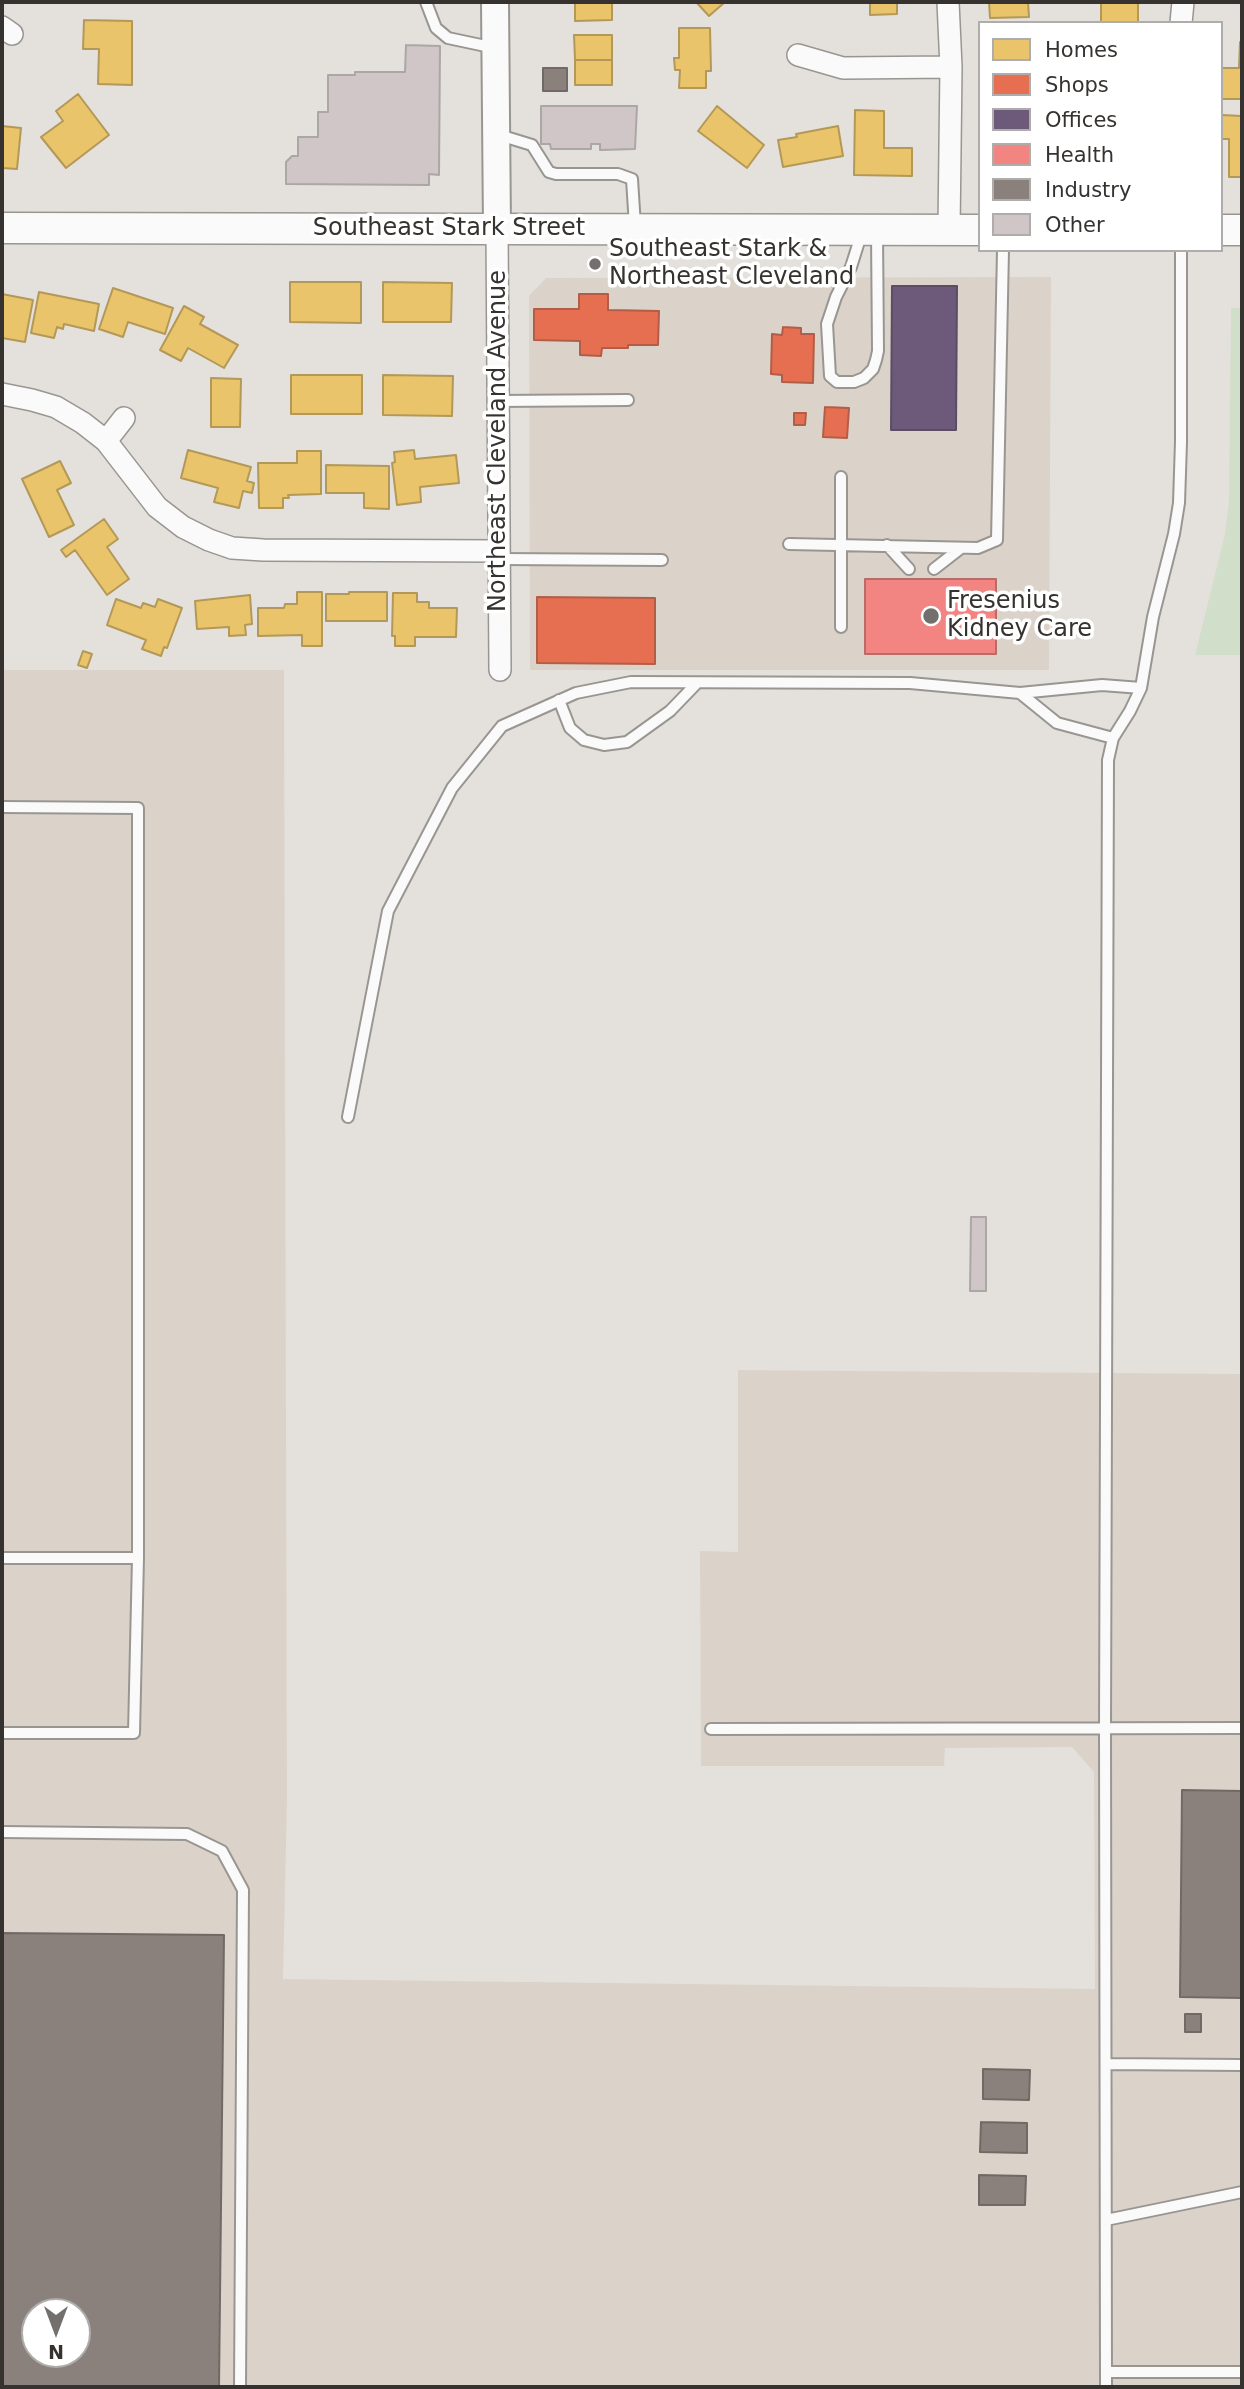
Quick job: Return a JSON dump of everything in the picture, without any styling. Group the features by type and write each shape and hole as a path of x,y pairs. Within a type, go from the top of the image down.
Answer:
{"main road":[{"name":"Southeast Stark Street","path":"2,228 978,230"},
{"path":"1223,230 1242,230"}],"street":[{"name":"Northeast Cleveland Avenue","path":"495,2 500,670"},
{"path":"948,2 951,67 949,230"},
{"path":"1181,21 1183,2"},
{"path":"798,55 843,68 951,67"},
{"path":"2,394 56,408 83,423 106,441 158,508 183,527 232,548 499,555"},
{"path":"106,441 124,418"}],"lane":[{"path":"426,2 436,28 447,38 495,48"},
{"path":"496,134 532,145 550,172 556,174 618,174 632,179 635,229"},
{"path":"870,230 878,351 873,369 864,378 853,382 837,382 830,376 827,324 836,297 870,230"},
{"path":"789,544 978,548 998,540 1003,252"},
{"path":"1107,2387 1107,773 1113,738 1141,688 1153,617 1174,534 1181,442 1181,252"},
{"path":"498,401 628,400"},
{"path":"841,477 841,627"},
{"path":"887,545 909,569"},
{"path":"934,569 961,548"},
{"path":"499,555 662,560"},
{"path":"348,1117 388,911 452,788 502,726 576,693 631,682 909,683 1020,693 1102,685 1141,688"},
{"path":"559,700 570,728 584,740 604,745 627,742 670,711 697,683"},
{"path":"1020,693 1057,723 1113,738"},
{"path":"2,807 138,808 138,1558 134,1733 2,1733"},
{"path":"2,1558 138,1558"},
{"path":"711,1729 1242,1728"},
{"path":"2,1832 187,1834 222,1851 243,1890 240,2387"},
{"path":"1106,2064 1242,2065"},
{"path":"1106,2220 1242,2193"},
{"path":"1106,2372 1242,2372"}],"shaded area":[{"path":"1051,277 1049,670 530,670 529,296 546,278"},
{"path":"2,670 284,670 287,1800 283,1979 1095,1989 1094,1772 1072,1747 945,1748 944,1766 701,1766 700,1551 738,1552 738,1370 1242,1374 1242,2387 2,2387"}],"green space":[{"path":"1231,308 1242,308 1242,655 1195,655 1225,534 1229,502"}],"building: Homes":[{"path":"575,2 612,2 612,20 575,21"},
{"path":"696,2 725,2 709,16"},
{"path":"870,2 897,2 897,14 870,15"},
{"path":"989,2 1028,2 1029,17 990,18"},
{"path":"1101,2 1138,2 1138,21 1101,21"},
{"path":"84,20 132,21 132,85 98,84 99,49 83,49"},
{"path":"679,28 710,28 711,71 706,71 706,88 679,88 680,70 675,70 674,58 679,58"},
{"path":"574,35 612,35 612,60 575,60"},
{"path":"1242,42 1242,99 1223,99 1223,68 1239,68"},
{"path":"575,60 612,60 612,85 575,85"},
{"path":"78,94 109,135 66,168 41,137 63,121 56,111"},
{"path":"717,106 764,145 747,168 698,131"},
{"path":"855,110 884,111 884,148 912,148 912,176 854,175"},
{"path":"1223,115 1242,116 1242,177 1229,177 1229,139 1223,139"},
{"path":"2,126 21,128 17,169 2,168"},
{"path":"838,126 843,156 783,167 778,140"},
{"path":"290,282 361,282 361,323 290,322"},
{"path":"383,282 452,283 451,322 383,322"},
{"path":"113,288 173,308 165,334 128,322 123,337 99,329"},
{"path":"39,292 99,304 94,331 64,324 63,329 57,327 54,338 31,333"},
{"path":"2,294 33,300 25,342 2,338"},
{"path":"184,306 204,317 200,324 238,345 224,368 188,348 181,361 160,350"},
{"path":"291,375 362,375 362,414 291,414"},
{"path":"383,375 453,376 452,416 383,415"},
{"path":"211,378 241,379 240,427 211,427"},
{"path":"188,450 251,467 247,481 254,483 252,493 243,491 239,508 214,502 218,488 181,478"},
{"path":"414,450 415,459 456,455 459,483 420,487 421,502 397,505 392,463 395,462 394,452"},
{"path":"297,451 321,451 321,494 288,495 289,498 283,498 283,508 259,508 258,463 297,463"},
{"path":"60,461 71,483 57,490 74,525 49,537 22,479"},
{"path":"326,465 389,466 389,509 364,508 364,493 326,493"},
{"path":"104,519 118,539 107,547 129,579 107,595 75,550 66,557 61,550"},
{"path":"297,592 322,592 322,646 302,646 302,635 258,636 258,608 284,608 285,604 297,604"},
{"path":"387,592 387,621 326,621 326,594"},
{"path":"393,593 417,593 417,602 429,602 429,608 457,608 456,637 415,637 415,646 395,646 395,636 392,636"},
{"path":"250,595 252,624 245,625 246,635 229,636 229,627 197,629 195,601"},
{"path":"116,599 141,608 143,603 155,607 158,599 182,608 167,648 164,647 161,656 142,649 146,640 107,625"},
{"path":"83,651 92,654 87,668 78,665"}],"building: Shops":[{"path":"579,294 608,294 608,310 659,311 658,345 602,348 601,356 580,355 580,341 534,340 534,309 579,309"},
{"path":"783,327 801,328 801,334 814,334 813,383 782,382 782,375 771,374 772,334 782,335"},
{"path":"825,407 849,408 847,438 823,437"},
{"path":"794,413 806,413 805,425 794,425"},
{"path":"537,597 655,598 655,664 537,663"}],"building: Offices":[{"path":"892,286 957,286 956,430 891,430"}],"building: Health":[{"name":"Fresenius Kidney Care","path":"865,579 996,579 996,654 865,654"}],"building: Industry":[{"path":"543,68 567,68 567,91 543,91"},
{"path":"1182,1790 1242,1791 1242,1998 1180,1997"},
{"path":"2,1933 224,1935 219,2387 2,2387"},
{"path":"1185,2014 1201,2014 1201,2032 1185,2032"},
{"path":"983,2069 1030,2070 1029,2100 983,2099"},
{"path":"981,2122 1027,2123 1027,2153 980,2152"},
{"path":"979,2175 1026,2176 1025,2205 979,2205"}],"building: Other":[{"path":"406,45 440,46 439,175 429,174 429,185 286,184 286,162 292,156 298,156 298,137 318,137 318,112 328,112 328,75 405,72"},
{"path":"541,106 637,106 635,149 600,150 600,144 591,144 591,149 551,149 550,144 541,144"},
{"path":"971,1217 986,1217 986,1291 970,1291"}],"place":[{"name":"Southeast Stark & Northeast Cleveland","path":"595,264"},
{"name":"Fresenius Kidney Care","path":"931,616"}]}
